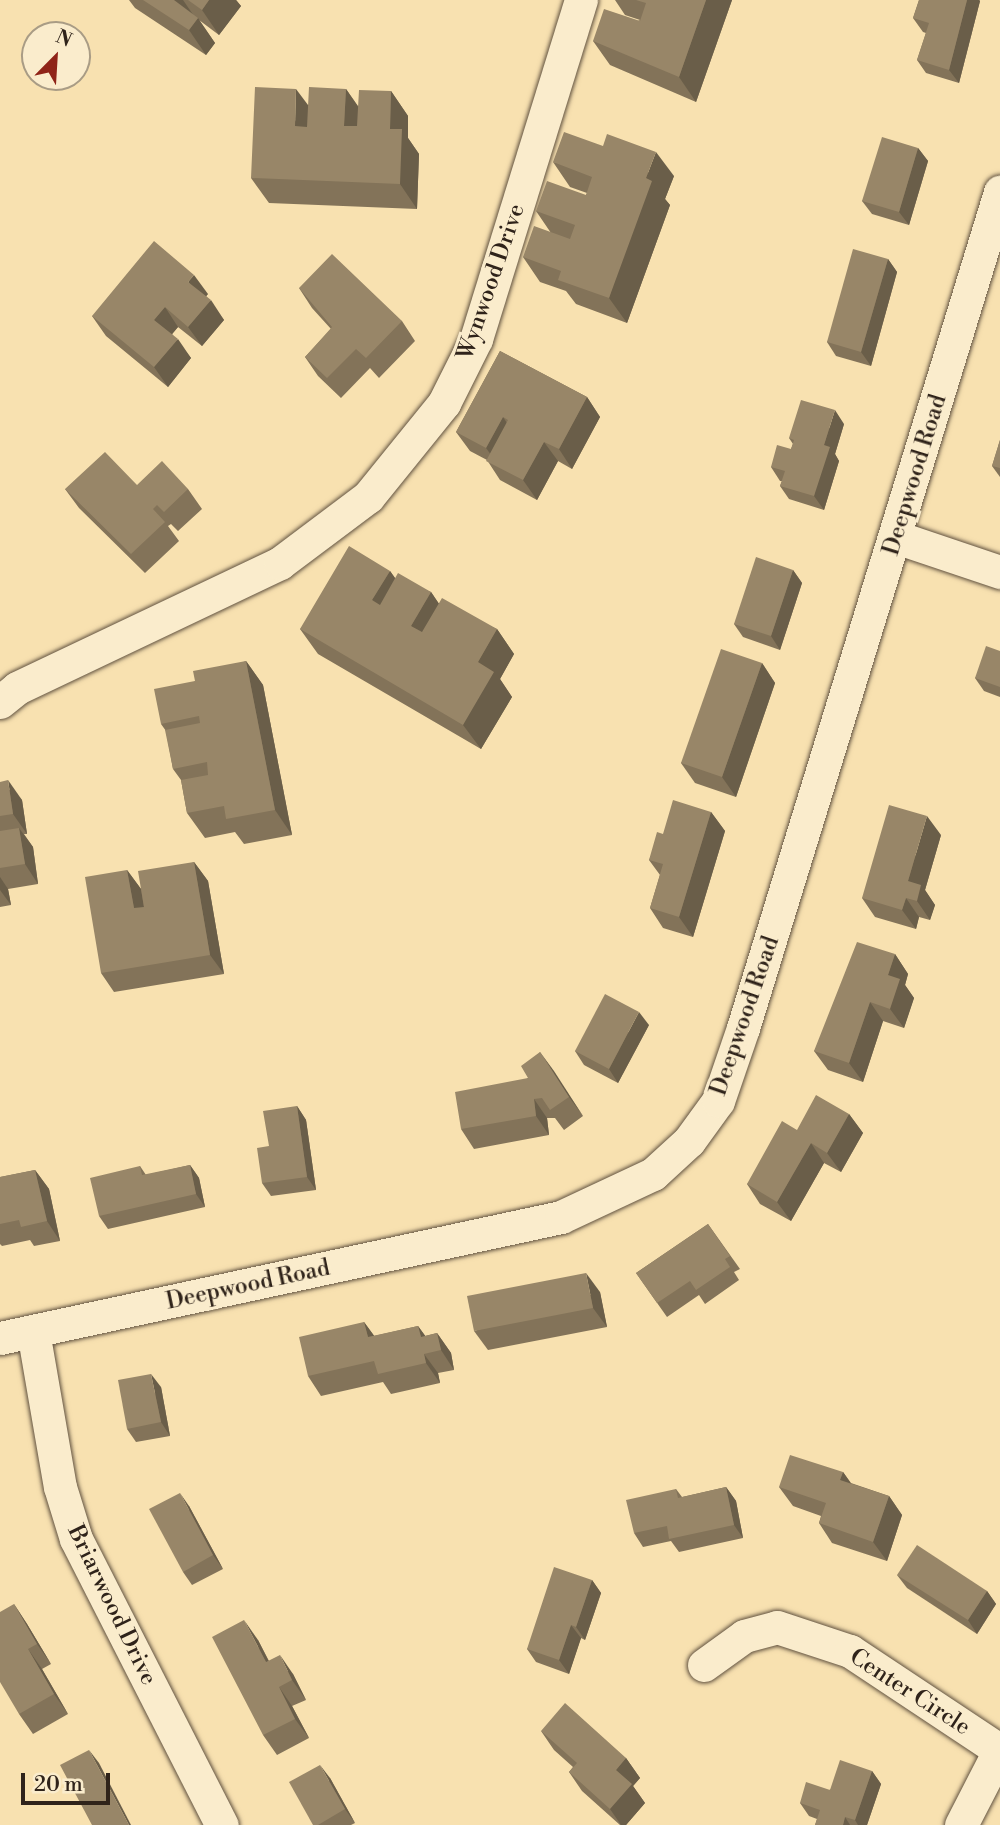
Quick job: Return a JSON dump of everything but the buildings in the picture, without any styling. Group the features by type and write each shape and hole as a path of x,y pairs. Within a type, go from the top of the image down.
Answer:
{"street":[{"name":"Wynwood Drive","path":"0,702 17,688 280,563 368,497 444,403 476,339 581,0"},
{"name":"Deepwood Road","path":"0,1338 561,1217 653,1174 689,1141 718,1101 896,537 1000,192"},
{"path":"896,537 1000,572"},
{"name":"Briarwood Drive","path":"33,1331 60,1487 76,1539 222,1825"},
{"name":"Center Circle","path":"704,1665 744,1636 777,1627 850,1651 1000,1750"},
{"path":"961,1825 1000,1750"}]}
